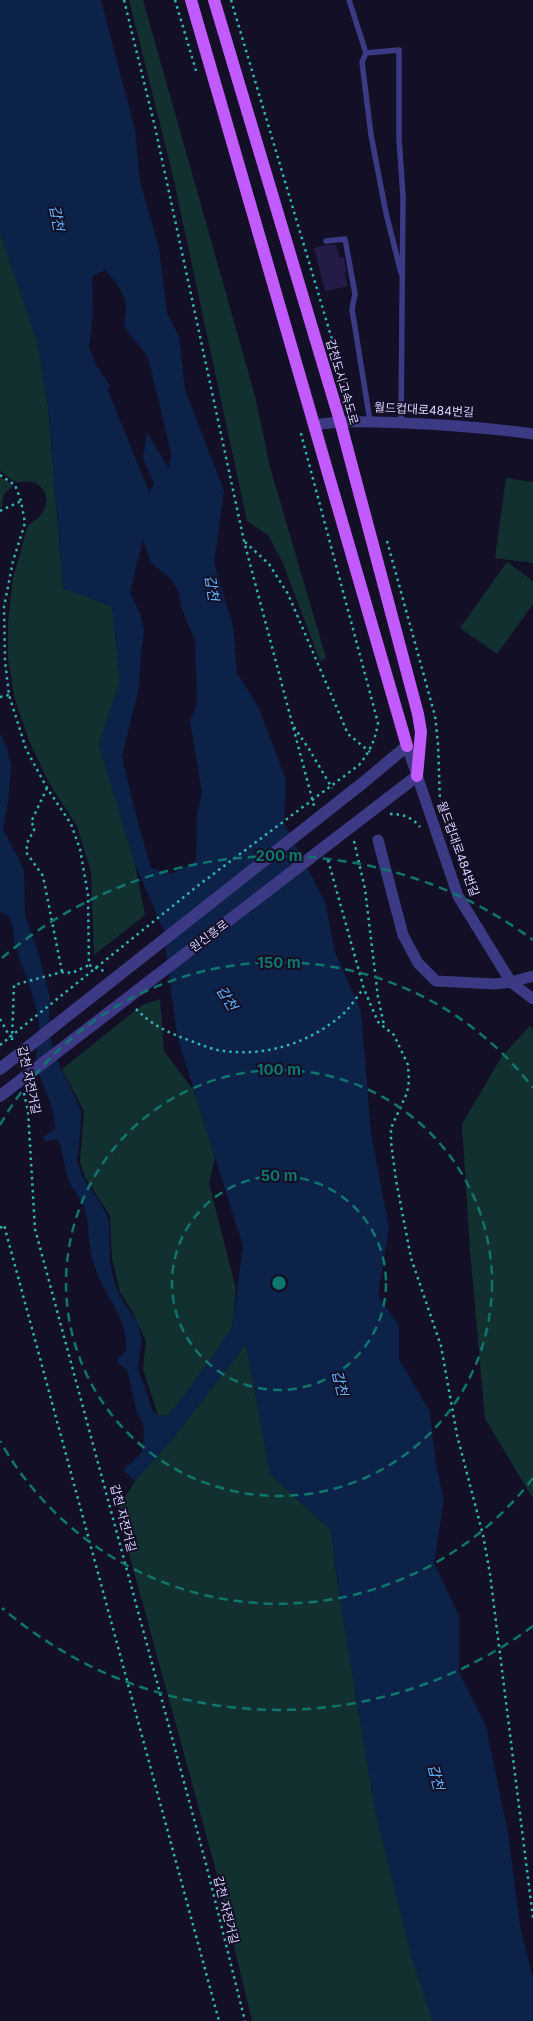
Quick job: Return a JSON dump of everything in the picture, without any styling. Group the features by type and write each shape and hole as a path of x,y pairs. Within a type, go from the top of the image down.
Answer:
{"main road":[{"path":"191,0 407,746"},
{"name":"갑천도시고속도로","path":"214,0 340,421 418,714 421,732 417,776"}],"street":[{"name":"월드컵대로484번길","path":"314,425 340,421 370,421 466,425 533,434"},
{"name":"월드컵대로484번길","path":"407,746 458,896 512,982 533,998"},
{"name":"원신흥로","path":"0,1069 407,746"},
{"name":"원신흥로","path":"0,1096 417,776"},
{"path":"378,840 403,935 418,963 436,981 495,984 512,982 533,976"}],"lane":[{"path":"349,0 366,53 362,62 370,135 401,273"},
{"path":"366,53 399,50 399,138 403,198 401,423"},
{"path":"326,241 346,239 355,294 352,309 370,421"}],"path":[{"path":"124,0 155,127 244,541 315,812"},
{"path":"175,0 197,74"},
{"path":"231,0 352,410"},
{"path":"0,1045 200,884 359,766 370,752 375,740 378,723 300,428"},
{"path":"0,475 15,485 21,501 25,523 13,560 4,607 5,661 9,695 26,749 47,788 70,824 80,849 88,895 90,965"},
{"path":"0,511 21,501"},
{"path":"244,541 269,564 288,594 348,734 370,752"},
{"path":"0,697 9,695"},
{"path":"291,724 309,749 336,796"},
{"path":"47,788 31,822 35,828 28,841 26,852 43,876 62,972"},
{"path":"389,814 400,814 410,818 422,829"},
{"path":"353,839 365,889 378,997 384,1026"},
{"path":"328,860 364,989 378,1022 394,1035 408,1065 406,1094 391,1128 396,1180 411,1258 441,1346 457,1435 483,1535 490,1574 533,1918"},
{"path":"12,1040 14,985 62,972 72,974 90,965 108,972"},
{"path":"132,1005 149,1022 169,1033 195,1043 224,1051 260,1051 290,1045 321,1029 344,1012 364,989"},
{"name":"갑천 자전거길","path":"0,1019 12,1040 14,1049"},
{"name":"갑천 자전거길","path":"22,1085 28,1110 35,1229 205,1860 245,2021"},
{"path":"0,1228 4,1225 219,2021"}],"green space":[{"path":"129,0 143,0 255,396 270,467 326,658 320,661 282,561 268,535 247,521 172,172"},
{"path":"0,232 38,344 48,406 63,588 112,606 120,681 99,744 135,864 145,915 94,955 91,872 77,826 49,783 30,743 15,700 8,659 8,622 13,578 28,525 34,522 43,512 46,500 45,494 37,484 15,481 0,471"},
{"path":"0,477 13,485 4,494 2,507 0,507"},
{"path":"506,478 533,482 533,563 495,558"},
{"path":"507,562 533,581 533,604 497,654 460,628"},
{"path":"160,999 164,1051 194,1091 215,1157 209,1183 236,1289 232,1328 168,1416 158,1415 143,1369 146,1341 132,1311 120,1292 112,1258 110,1216 85,1177 80,1162 84,1111 62,1069 142,1005"},
{"path":"530,1026 533,1030 533,1499 485,1418 470,1251 462,1124 502,1056"},
{"path":"246,1344 270,1474 331,1530 338,1587 375,1810 412,1958 433,2021 252,2021 215,1867 117,1510 135,1481 175,1436"}],"water":[{"path":"0,0 101,0 135,130 140,181 159,248 167,313 179,336 185,389 224,491 214,563 233,626 237,673 259,708 286,780 284,823 325,902 335,952 361,1011 371,1133 389,1228 378,1295 399,1326 399,1359 430,1412 436,1465 444,1500 434,1563 459,1616 459,1672 486,1726 508,1833 520,1925 533,1979 533,2021 433,2021 412,1958 375,1810 338,1587 331,1530 270,1474 246,1344 175,1436 135,1481 123,1470 142,1452 144,1436 143,1423 137,1413 128,1373 124,1367 118,1364 118,1358 126,1351 124,1330 121,1320 94,1266 85,1209 68,1178 59,1142 55,1139 45,1142 43,1137 55,1129 55,1121 37,1067 38,1015 15,944 12,924 4,913 0,912 0,733 7,748 11,764 9,795 3,830 24,872 25,915 50,997 49,1029 53,1051 81,1110 77,1161 83,1178 101,1204 109,1220 110,1262 113,1277 118,1293 137,1322 142,1339 138,1368 153,1412 158,1415 168,1416 232,1328 243,1246 177,1036 163,929 135,864 99,744 120,681 112,606 63,588 48,406 38,344 0,232","holes":["105,270 124,296 126,309 124,327 148,357 171,453 169,469 147,432 143,458 154,484 144,501 122,489 119,466 107,445 96,416 110,385 98,369 89,347 93,316 92,276","143,540 151,563 171,579 178,590 182,610 195,640 197,705 190,720 202,792 197,813 196,861 171,874 151,868 122,756 139,687 144,630 140,614 130,592"]}],"building":[{"path":"336,245 340,258 344,257 346,272 344,273 348,286 325,291 314,248"}],"waterway":[{"name":"갑천","path":"88,375 139,500 152,527"}]}
